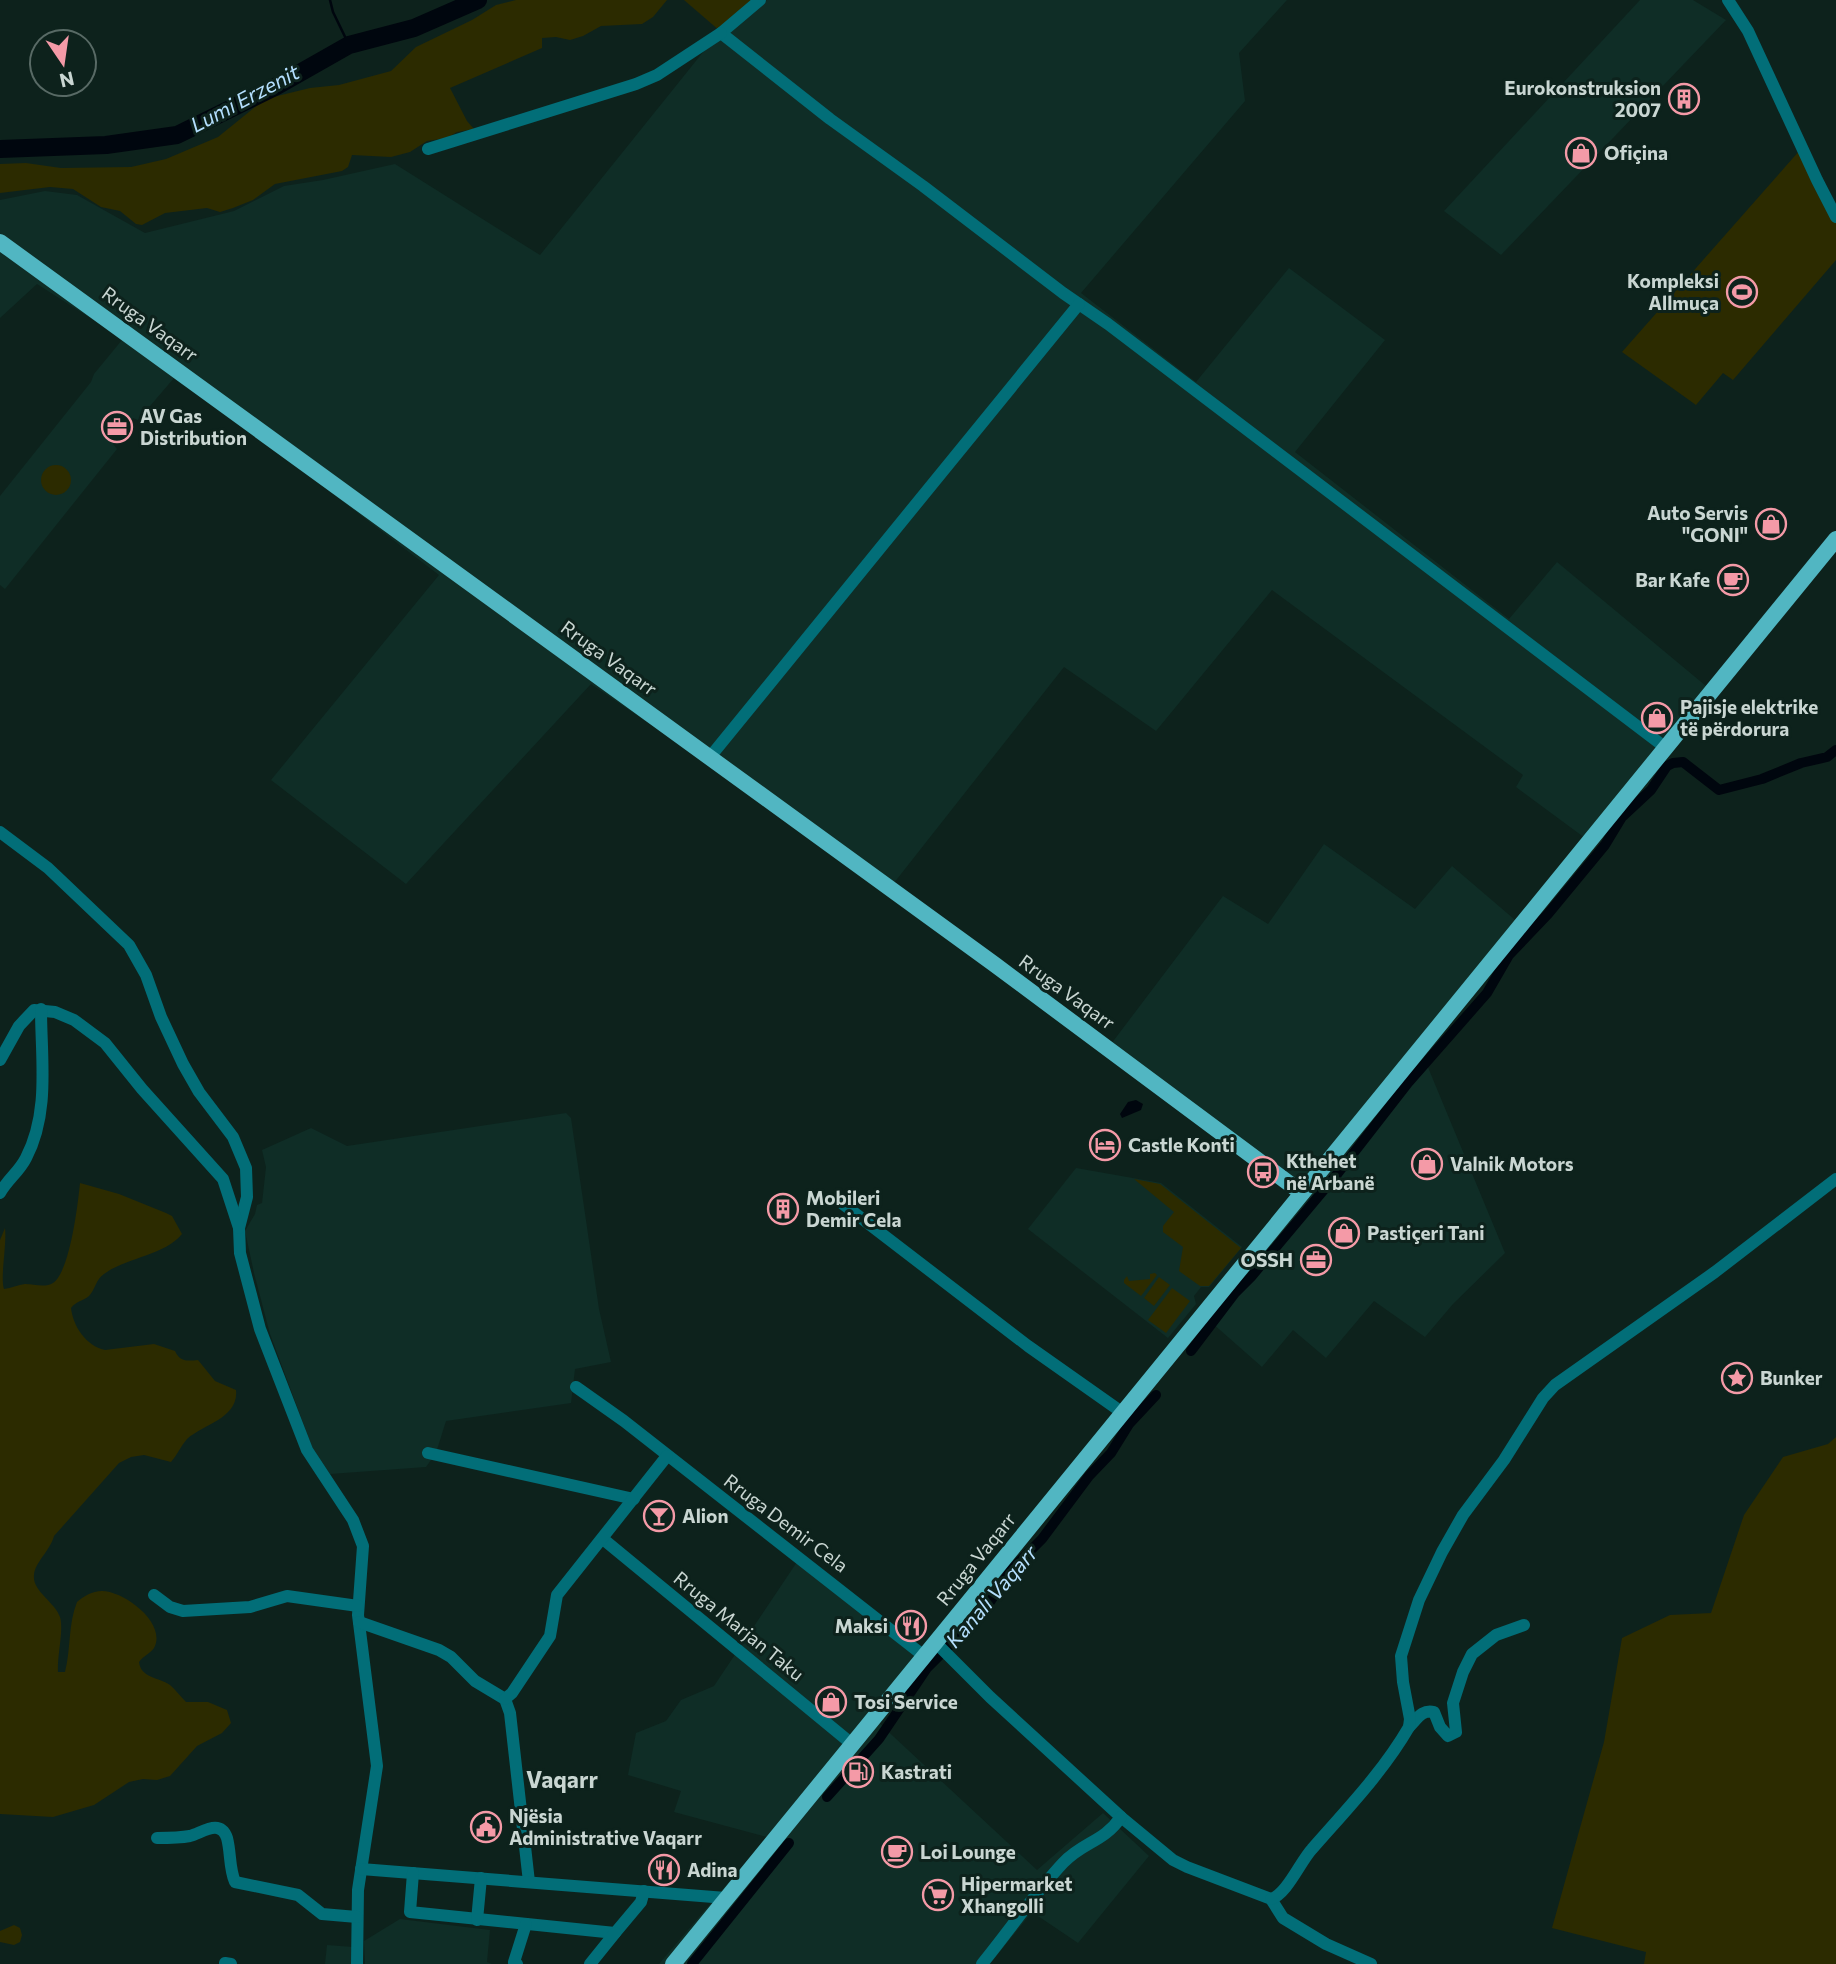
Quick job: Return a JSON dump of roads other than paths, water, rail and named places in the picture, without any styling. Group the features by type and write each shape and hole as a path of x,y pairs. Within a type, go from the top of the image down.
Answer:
{"main road":[{"name":"Rruga Vaqarr","path":"0,242 1004,971 1302,1193 1123,1413 941,1648 924,1656 673,1964"},
{"path":"1302,1193 1836,539"}],"street":[{"path":"428,149 636,84 665,70 721,33 760,0"},
{"path":"1728,0 1748,31 1816,180 1836,217"},
{"path":"721,33 830,119 1108,324 1666,747"},
{"path":"710,757 1079,304"},
{"path":"0,832 47,868 115,929 138,958 183,1064 241,1152 248,1184 239,1228"},
{"path":"0,1193 19,1170 35,1133 41,1108 41,1009"},
{"path":"0,1060 27,1015 34,1010 41,1009 74,1020 105,1044 223,1179 239,1228 240,1253 254,1309 299,1433 360,1533 364,1559 358,1606 359,1622 377,1766 361,1869 357,1964"},
{"path":"1409,1727 1401,1656 1419,1600 1451,1535 1504,1460 1543,1398 1555,1385 1714,1272 1836,1180"},
{"path":"839,1201 1028,1346 1123,1413"},
{"name":"Rruga Demir Cela","path":"576,1387 624,1421 924,1656"},
{"path":"428,1453 634,1499"},
{"path":"505,1699 512,1693 550,1636 557,1595 667,1456"},
{"name":"Rruga Marjan Taku","path":"603,1539 852,1744"},
{"path":"154,1595 170,1607 183,1611 250,1607 287,1596 358,1606"},
{"path":"359,1622 439,1650 451,1657 475,1681 505,1699 510,1713 529,1882"},
{"path":"1271,1899 1280,1894 1310,1851 1337,1823 1423,1712 1434,1712 1448,1736 1456,1732 1452,1703 1472,1654 1496,1635 1524,1625"},
{"path":"941,1648 990,1697 1173,1860 1271,1899 1283,1918 1326,1944 1371,1964"},
{"path":"982,1964 1063,1864 1080,1848 1104,1837 1121,1816"},
{"path":"157,1838 187,1836 206,1828 220,1829 228,1842 235,1882 298,1895 322,1914 357,1917"},
{"path":"361,1869 726,1898"},
{"path":"412,1873 410,1912 615,1933"},
{"path":"477,1920 481,1878"},
{"path":"590,1964 641,1902 644,1891"},
{"path":"517,1964 514,1962 526,1924"}],"waterway":[{"path":"330,0 349,45"},
{"name":"Lumi Erzenit","path":"0,149 106,145 177,135 275,87 349,45 414,28 478,0"},
{"path":"1191,1351 1235,1293 1338,1173 1408,1083 1487,993 1509,955 1548,914 1605,845 1622,817 1651,790 1667,766 1683,762 1719,790 1827,757 1836,750"},
{"name":"Kanali Vaqarr","path":"827,1797 879,1739 927,1668 984,1611 1011,1570 1042,1539 1089,1476 1111,1453 1129,1424 1156,1395"},
{"name":"Kanali Vaqarr","path":"692,1964 789,1843"}],"place":[{"name":"Eurokonstruksion 2007","path":"1684,99"},
{"name":"Ofiçina","path":"1581,153"},
{"name":"Kompleksi Allmuça","path":"1742,292"},
{"name":"AV Gas Distribution","path":"117,427"},
{"name":"Auto Servis \"GONI\"","path":"1771,524"},
{"name":"Bar Kafe","path":"1733,580"},
{"name":"Pajisje elektrike të përdorura","path":"1657,718"},
{"name":"Castle Konti","path":"1105,1145"},
{"name":"Valnik Motors","path":"1427,1164"},
{"name":"Kthehet në Arbanë","path":"1263,1172"},
{"name":"Mobileri Demir Cela","path":"783,1209"},
{"name":"Pastiçeri Tani","path":"1344,1233"},
{"name":"OSSH","path":"1316,1260"},
{"name":"Bunker","path":"1737,1378"},
{"name":"Alion","path":"659,1516"},
{"name":"Maksi","path":"911,1626"},
{"name":"Tosi Service","path":"831,1702"},
{"name":"Kastrati","path":"858,1772"},
{"name":"Njësia Administrative Vaqarr","path":"486,1827"},
{"name":"Loi Lounge","path":"897,1852"},
{"name":"Adina","path":"664,1870"},
{"name":"Hipermarket Xhangolli","path":"938,1895"}],"district":[{"name":"Vaqarr","path":"562,1780"}]}
